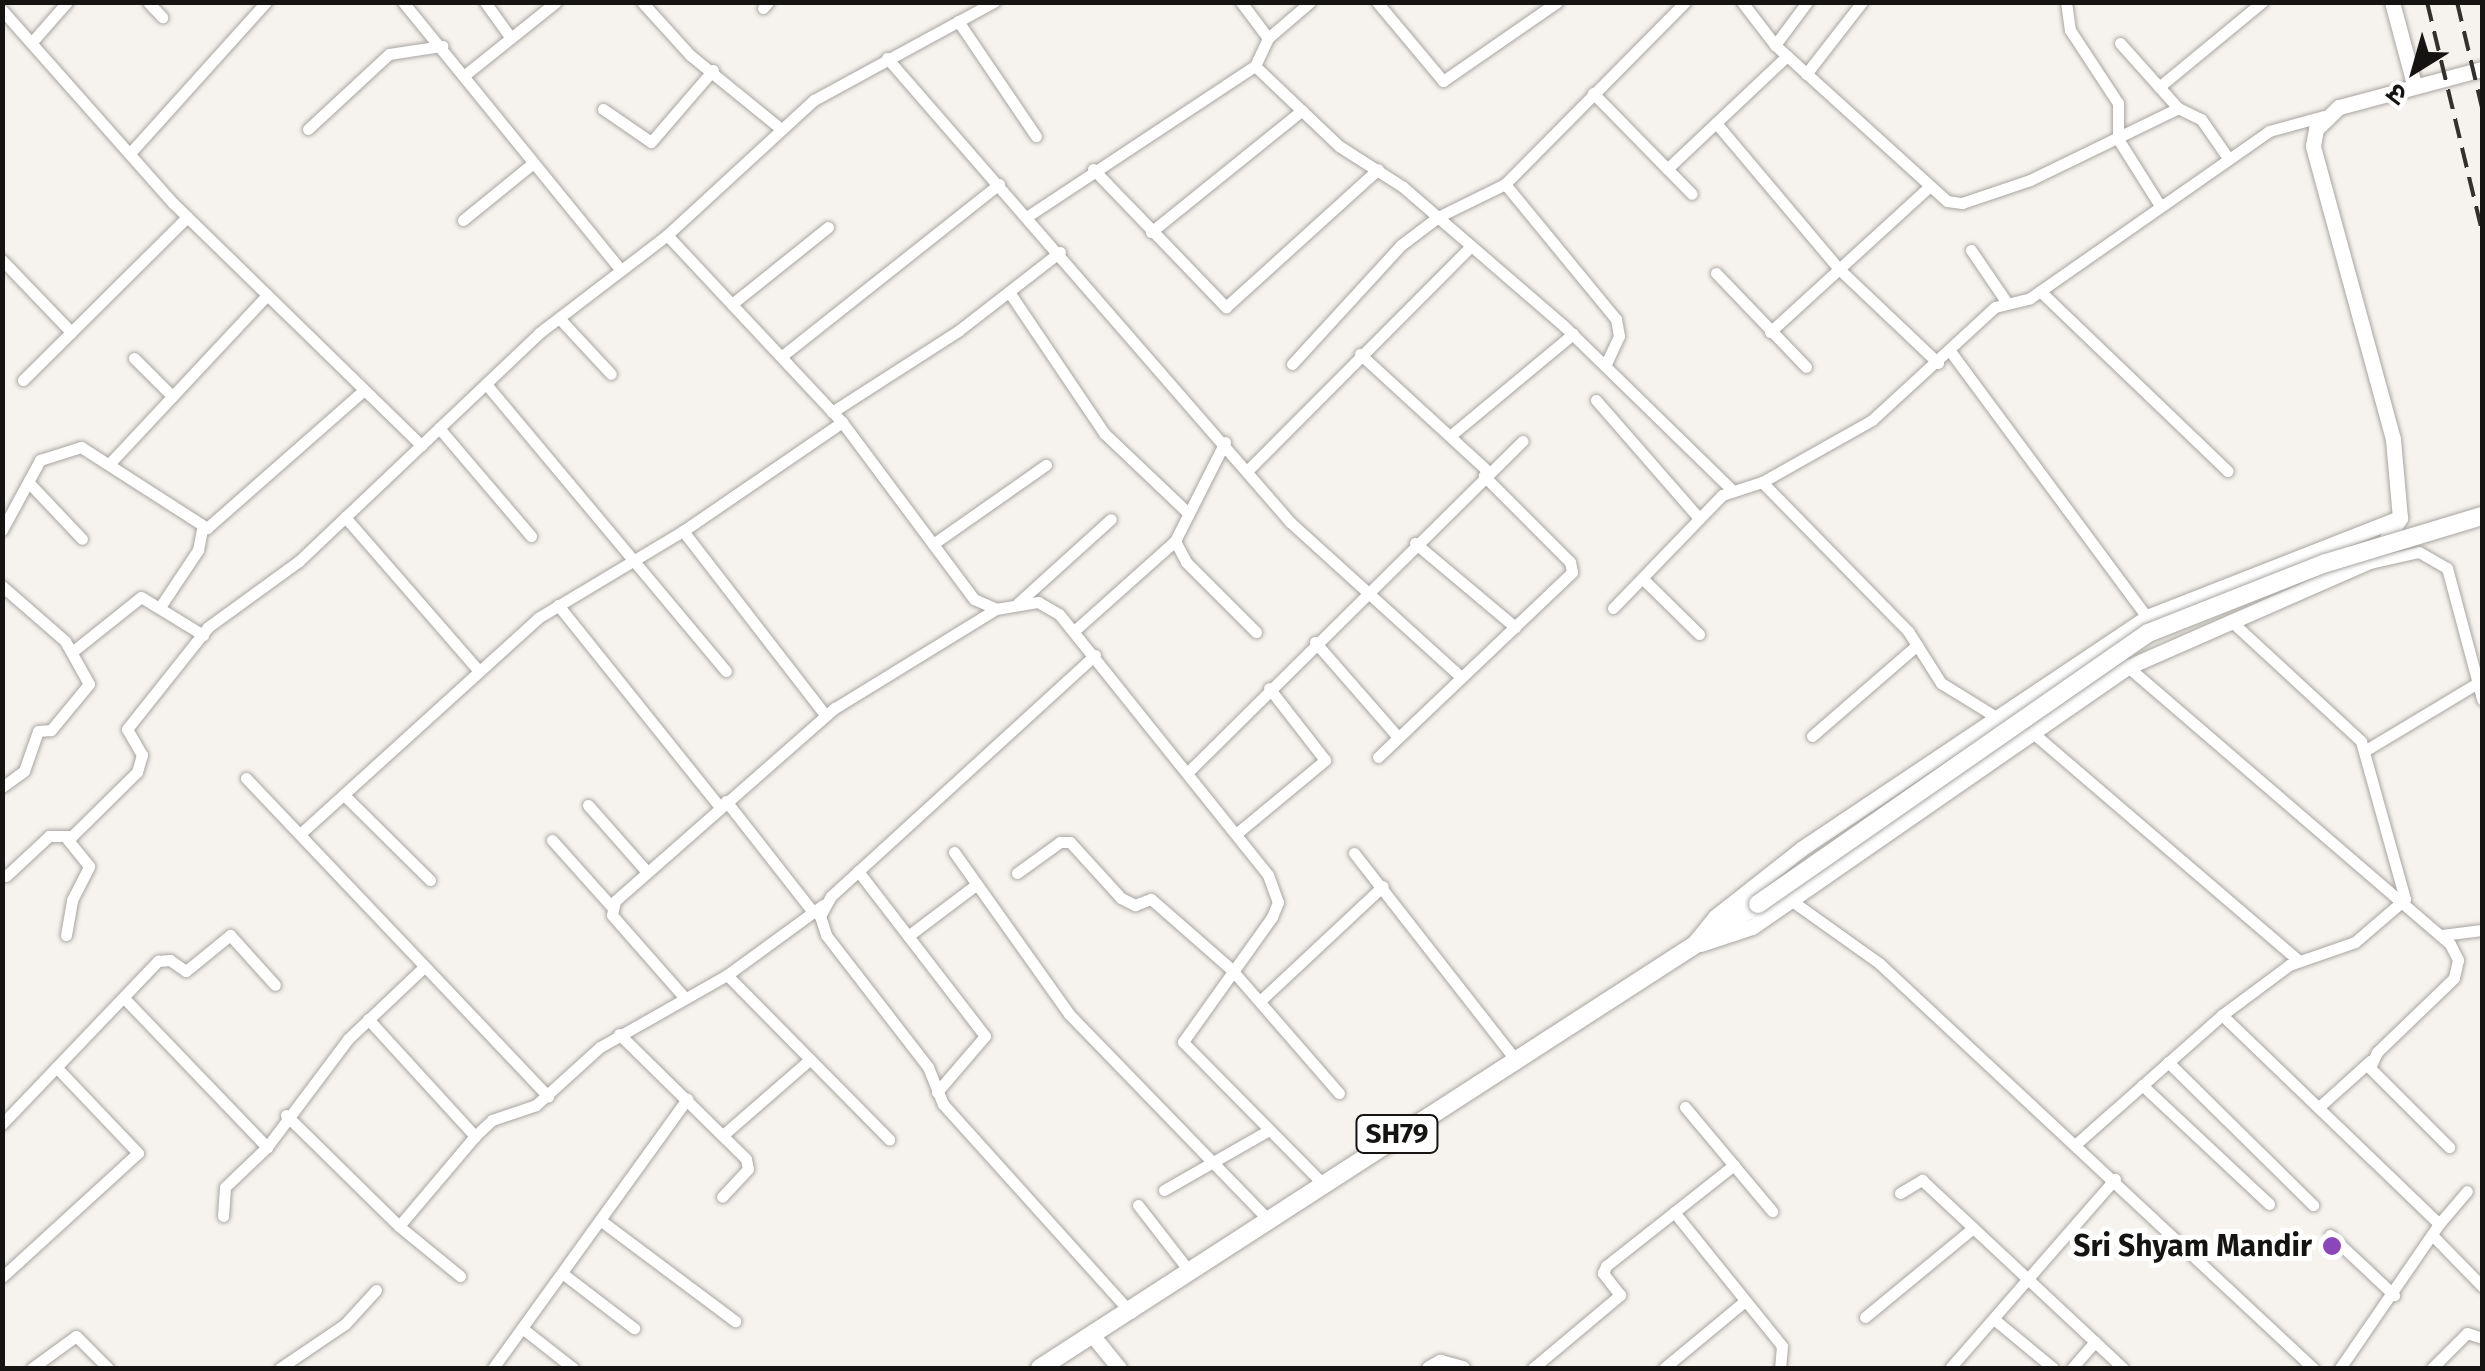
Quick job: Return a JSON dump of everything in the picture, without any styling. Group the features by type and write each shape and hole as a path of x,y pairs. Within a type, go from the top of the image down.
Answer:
{"main road":[{"path":"2392,2 2414,84"},
{"path":"2370,563 2400,518 2393,439 2313,146 2324,116 2414,84 2482,68"},
{"name":"SH79","path":"1040,1368 1758,904 2148,633 2326,563 2482,516"},
{"name":"SH79","path":"1690,946 1724,908 1801,849 2147,618 2400,518"},
{"name":"SH79","path":"1690,946 1742,932 2128,667 2370,563"},
{"path":"1094,1336 1119,1368"},
{"path":"1429,1368 1440,1362 1462,1368"}],"street":[{"path":"32,42 67,2"},
{"path":"148,2 162,17"},
{"path":"131,152 266,2"},
{"path":"402,2 466,74 532,164 621,270"},
{"path":"485,2 512,38"},
{"path":"466,74 556,2"},
{"path":"661,2 646,8 781,130"},
{"path":"66,838 137,772 142,756 127,729 203,635 345,518 559,318 667,235 814,100 994,2"},
{"path":"1241,2 1268,38"},
{"path":"1028,216 1092,168 1255,66 1268,38 1310,2"},
{"path":"1377,2 1442,81 1557,2"},
{"path":"1292,364 1388,258 1438,217 1505,184 1685,2"},
{"path":"1742,2 1776,45 1946,201 1962,203 2118,139 2178,108"},
{"path":"1776,45 1807,2"},
{"path":"1806,74 1862,2"},
{"path":"2066,2 2070,30 2118,102 2118,139 2159,204"},
{"path":"2160,87 2262,2"},
{"path":"2,10 187,217 421,445"},
{"path":"958,21 1036,136"},
{"path":"2120,43 2178,108 2201,119 2228,158"},
{"path":"308,129 389,54 442,46"},
{"path":"1667,169 1788,56"},
{"path":"887,58 1060,252 1290,522 1461,677"},
{"path":"1255,66 1339,146 1378,169 1438,217 1573,334 1732,490"},
{"path":"604,109 647,144 713,70"},
{"path":"1593,94 1692,194"},
{"path":"1151,232 1302,110"},
{"path":"1612,608 1699,518 1732,490 1762,482 1872,420 2007,303 2040,291 2228,158 2286,122 2324,116"},
{"path":"1716,123 1838,268 1938,363"},
{"path":"463,220 532,164"},
{"path":"1092,168 1226,306 1378,169"},
{"path":"782,356 999,184"},
{"path":"1505,184 1616,318 1619,336 1605,366"},
{"path":"1770,332 1929,186"},
{"path":"23,380 187,217"},
{"path":"732,304 828,227"},
{"path":"667,235 837,417 974,600 996,609"},
{"path":"1247,471 1471,246"},
{"path":"1971,250 2007,303"},
{"path":"300,834 478,670 558,606 682,531 1060,252"},
{"path":"2,260 71,332"},
{"path":"1716,273 1806,366"},
{"path":"2040,291 2228,471"},
{"path":"1009,292 1104,433 1187,512"},
{"path":"110,463 267,295"},
{"path":"559,318 611,374"},
{"path":"1450,436 1573,334"},
{"path":"1950,352 2147,618"},
{"path":"1360,354 1450,436 1572,569 1378,757"},
{"path":"134,358 172,396"},
{"path":"486,384 726,671"},
{"path":"160,607 191,562 202,530 364,390"},
{"path":"1596,400 1699,518"},
{"path":"440,428 531,536"},
{"path":"1187,772 1231,736 1269,688 1314,642 1522,441"},
{"path":"1074,631 1174,541 1225,442"},
{"path":"2,530 45,455 81,447 110,463 202,530"},
{"path":"933,544 1046,466"},
{"path":"1762,482 1917,645 1941,683 1996,717"},
{"path":"30,485 82,539"},
{"path":"345,518 478,670"},
{"path":"1016,606 1111,519"},
{"path":"682,531 826,715"},
{"path":"1174,541 1186,562 1256,632"},
{"path":"1414,543 1515,627"},
{"path":"2370,563 2419,552 2440,560 2453,580 2482,699"},
{"path":"1642,578 1699,634"},
{"path":"2,586 72,652 87,688 51,730 38,730 24,771 2,786"},
{"path":"72,652 137,598 160,607 203,635"},
{"path":"612,906 826,715 996,609 1048,605 1094,655 1268,875 1278,902 1183,1042 1322,1183"},
{"path":"558,606 723,804 818,909 826,936 928,1067 937,1092 1130,1313"},
{"path":"2230,620 2366,750 2404,899"},
{"path":"1314,642 1398,736"},
{"path":"1812,736 1917,645"},
{"path":"399,1226 492,1120 548,1096 619,1034 727,975 818,909 1094,655"},
{"path":"2128,667 2404,899 2442,935 2458,960 2454,978 2320,1108"},
{"path":"2366,750 2479,682"},
{"path":"1236,834 1325,760 1269,688"},
{"path":"2034,733 2298,961"},
{"path":"246,778 548,1096"},
{"path":"344,794 430,880"},
{"path":"588,806 647,872"},
{"path":"6,876 49,836 66,838 90,866 72,900 66,935"},
{"path":"552,840 612,906 612,915 684,998"},
{"path":"1017,873 1060,842 1070,842 1122,898 1135,905 1151,899 1232,970 1339,1093"},
{"path":"954,852 973,887 1069,1014 1268,1220"},
{"path":"1354,853 1516,1058"},
{"path":"858,871 985,1036 937,1092"},
{"path":"1260,1001 1383,886"},
{"path":"908,936 973,887"},
{"path":"2076,1144 2222,1014 2298,961 2355,942 2404,899"},
{"path":"1792,900 1879,964 2115,1179 2313,1368"},
{"path":"2442,935 2482,930"},
{"path":"2,1124 158,962 170,960 186,971 228,935 275,985"},
{"path":"224,1216 225,1187 267,1147 286,1114 368,1018 424,967"},
{"path":"727,975 808,1062 888,1139"},
{"path":"124,998 267,1147"},
{"path":"2222,1014 2439,1224"},
{"path":"368,1018 475,1136"},
{"path":"619,1034 749,1164 722,1197"},
{"path":"2370,1061 2377,1078 2449,1146"},
{"path":"724,1136 808,1062"},
{"path":"2168,1062 2312,1204"},
{"path":"2,1277 138,1153 56,1068"},
{"path":"2142,1085 2269,1204"},
{"path":"493,1368 687,1100"},
{"path":"1685,1107 1772,1211"},
{"path":"286,1114 399,1226 460,1276"},
{"path":"1164,1190 1269,1130"},
{"path":"1533,1368 1618,1298 1603,1268 1734,1166"},
{"path":"1950,1368 2030,1282 2115,1179"},
{"path":"1900,1193 1922,1180 2122,1368"},
{"path":"2340,1368 2434,1237 2439,1224 2467,1191"},
{"path":"1138,1204 1190,1272"},
{"path":"1674,1212 1782,1346 1780,1368"},
{"path":"600,1220 735,1322"},
{"path":"1865,1316 1973,1228"},
{"path":"2330,1235 2394,1295"},
{"path":"2434,1237 2482,1286"},
{"path":"562,1273 634,1328"},
{"path":"280,1368 345,1324 376,1290"},
{"path":"1664,1368 1745,1301"},
{"path":"1995,1320 2053,1368"},
{"path":"522,1328 572,1368"},
{"path":"2432,1368 2467,1333 2482,1338"},
{"path":"32,1368 76,1336 108,1368"},
{"path":"2072,1368 2095,1342"}],"railway":[{"path":"2427,2 2482,231"},
{"path":"2457,2 2482,108"}],"place":[{"name":"Sri Shyam Mandir","path":"2332,1246"}]}
